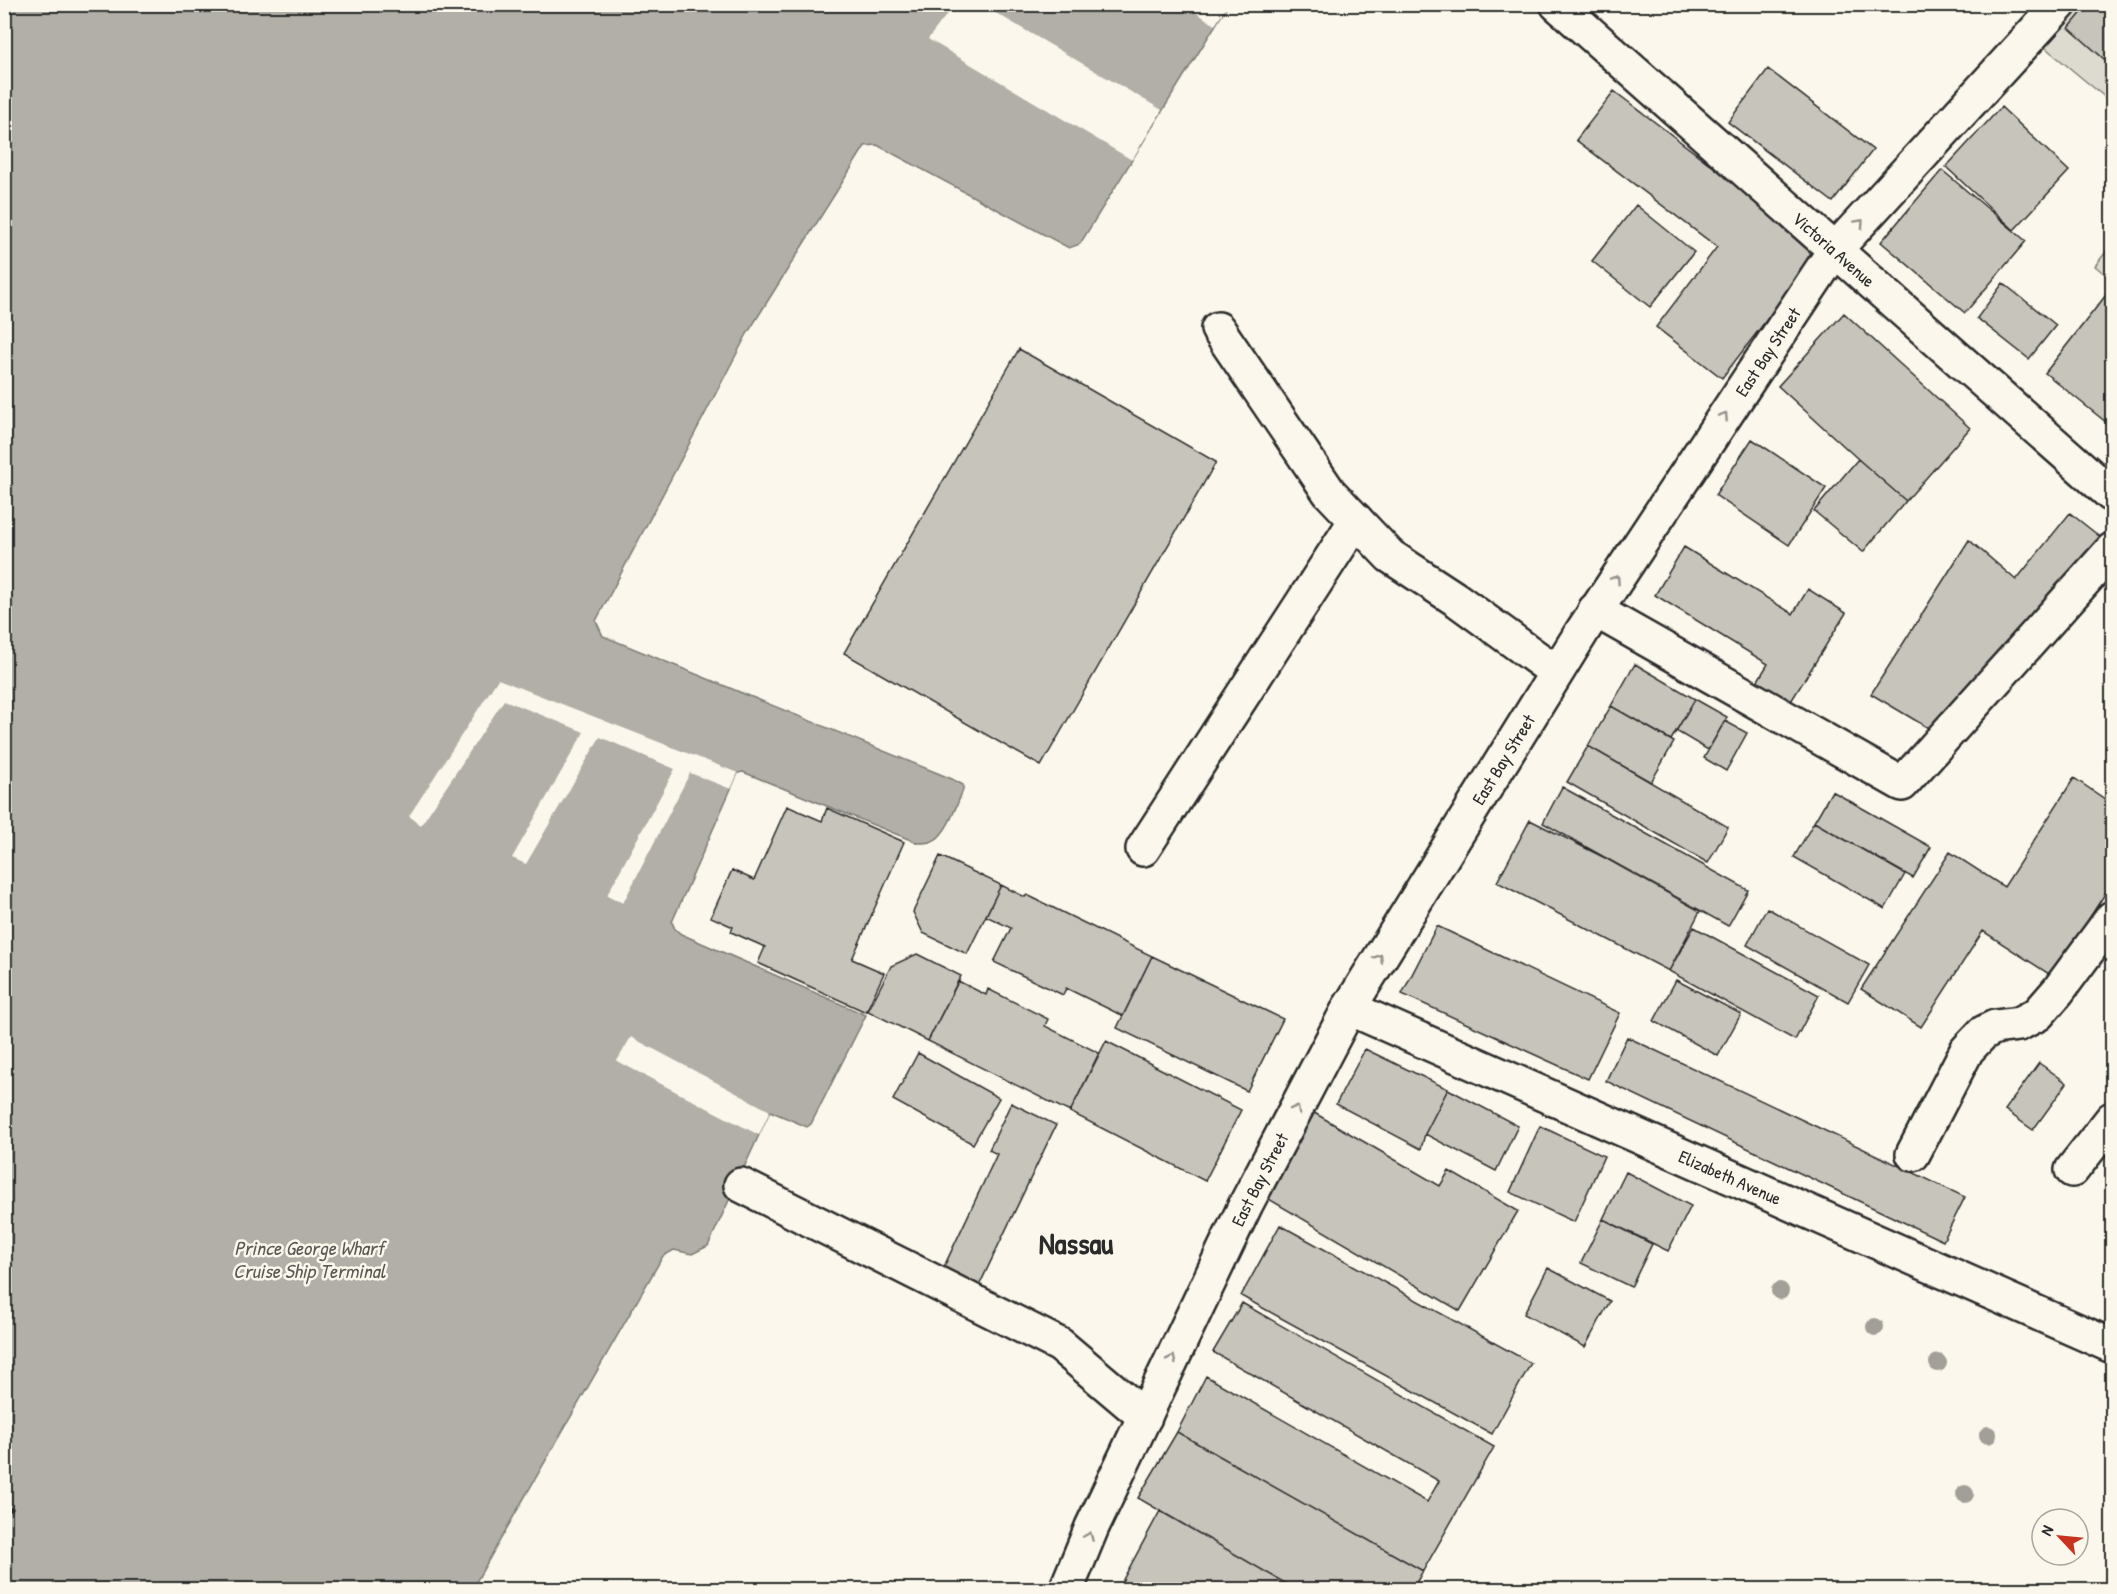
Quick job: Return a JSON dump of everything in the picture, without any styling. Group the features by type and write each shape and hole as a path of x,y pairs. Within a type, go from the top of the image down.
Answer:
{"main road":[{"name":"Victoria Avenue","path":"1557,4 2112,495"},
{"name":"East Bay Street","path":"1066,1590 1092,1527 1246,1204 1349,1008 1556,672 1834,251 2060,4"},
{"path":"1218,329 1329,492 1390,556 1457,600 1556,672"},
{"path":"1143,849 1356,520"},
{"path":"1595,610 1902,784 2112,550"},
{"path":"1913,1154 1967,1050 1983,1033 1995,1027 2019,1024 2038,1014 2058,992 2112,918"},
{"name":"Elizabeth Avenue","path":"1349,1008 2112,1346"},
{"path":"2072,1170 2112,1119"},
{"path":"741,1185 1060,1345 1144,1417"}],"path":[{"path":"4,1518 13,1507"}],"shaded area":[{"path":"2080,5 2112,5 2112,103 2042,45"},
{"path":"2112,244 2112,280 2095,266"}],"water":[{"name":"Prince George Wharf Cruise Ship Terminal","path":"5,5 1228,5 1080,244 1069,248 877,145 865,146 747,334 596,621 603,636 952,779 963,785 963,790 951,818 938,838 928,843 918,843 743,772 738,773 672,922 675,929 681,934 866,1015 811,1124 807,1127 770,1111 708,1246 692,1254 674,1250 663,1256 472,1589 5,1590"}],"pier":[{"path":"954,5 982,5 1162,110 1132,160 928,39"},
{"path":"1185,5 1228,5 1215,25"},
{"path":"498,679 738,773 731,789 690,773 623,903 607,895 675,769 600,737 526,864 512,858 584,732 504,700 421,825 409,816"},
{"path":"631,1037 770,1111 759,1135 617,1061"}],"building":[{"path":"2089,4 2112,4 2112,66 2069,28"},
{"path":"1768,69 1873,150 1833,202 1728,122"},
{"path":"1614,91 1821,249 1722,378 1656,327 1717,247 1576,140"},
{"path":"2001,107 2069,171 2014,230 1946,167"},
{"path":"1942,170 2026,241 1965,313 1881,242"},
{"path":"1636,205 1694,252 1650,307 1592,261"},
{"path":"2003,283 2056,325 2029,359 1977,318"},
{"path":"2110,290 2112,292 2112,427 2045,373"},
{"path":"1844,313 1970,428 1906,501 1778,386"},
{"path":"1019,349 1216,462 1041,766 844,653"},
{"path":"1752,439 1826,488 1789,545 1715,495"},
{"path":"1858,459 1906,501 1863,552 1814,511"},
{"path":"2070,513 2108,543 1935,732 1871,694 1969,540 2016,580"},
{"path":"1684,547 1793,614 1808,589 1846,613 1785,711 1752,690 1768,664 1655,595"},
{"path":"1635,664 1695,699 1671,740 1611,706"},
{"path":"1695,699 1727,717 1708,750 1676,731"},
{"path":"1611,706 1674,742 1651,782 1588,746"},
{"path":"1725,721 1747,733 1726,771 1704,758"},
{"path":"1588,746 1728,827 1708,863 1567,782"},
{"path":"2074,778 2112,804 2112,883 2052,976 1983,931 1921,1027 1861,989 1950,852 2004,887"},
{"path":"1562,787 1748,890 1728,926 1543,823"},
{"path":"1832,791 1931,847 1913,878 1814,822"},
{"path":"787,806 822,821 827,808 904,842 852,959 884,973 866,1012 758,963 765,947 731,932 733,927 711,917 732,870 754,880"},
{"path":"1530,820 1607,859 1700,911 1669,971 1497,882"},
{"path":"1814,822 1905,874 1885,909 1794,857"},
{"path":"940,856 1001,885 967,954 923,933 913,912"},
{"path":"1001,885 1025,897 1027,895 1152,956 1123,1016 1066,988 1063,995 994,962 1011,928 986,916"},
{"path":"1767,908 1869,965 1848,1002 1747,945"},
{"path":"1437,926 1620,1013 1588,1079 1402,994"},
{"path":"1694,927 1819,995 1795,1040 1669,971"},
{"path":"917,954 961,976 928,1041 868,1011 891,966"},
{"path":"1152,956 1283,1019 1247,1091 1117,1028"},
{"path":"1676,980 1741,1014 1718,1056 1654,1021"},
{"path":"958,981 986,995 988,989 1048,1019 1045,1026 1099,1053 1070,1112 928,1041"},
{"path":"1627,1037 1965,1197 1943,1241 1606,1081"},
{"path":"1106,1041 1241,1110 1205,1181 1070,1112"},
{"path":"1365,1049 1448,1089 1425,1134 1421,1149 1336,1104"},
{"path":"918,1053 999,1098 973,1144 893,1100"},
{"path":"2039,1063 2067,1083 2033,1130 2005,1110"},
{"path":"1448,1089 1518,1126 1496,1171 1425,1134"},
{"path":"1011,1103 1056,1125 978,1288 942,1271 997,1154 989,1150"},
{"path":"1311,1111 1440,1186 1449,1171 1518,1211 1460,1311 1262,1195"},
{"path":"1540,1126 1604,1156 1574,1222 1510,1192"},
{"path":"1626,1172 1691,1206 1668,1251 1603,1219"},
{"path":"1603,1219 1652,1244 1631,1287 1581,1263"},
{"path":"1280,1225 1531,1363 1492,1434 1241,1296"},
{"path":"1548,1268 1610,1301 1585,1347 1524,1314"},
{"path":"1242,1303 1494,1447 1423,1571 1177,1432 1206,1376 1427,1502 1439,1481 1213,1352"},
{"path":"1177,1432 1423,1571 1412,1590 1297,1590 1138,1498"},
{"path":"1160,1511 1297,1590 1124,1590 1119,1587"}],"district":[{"name":"Nassau","path":"1076,1243"}]}
